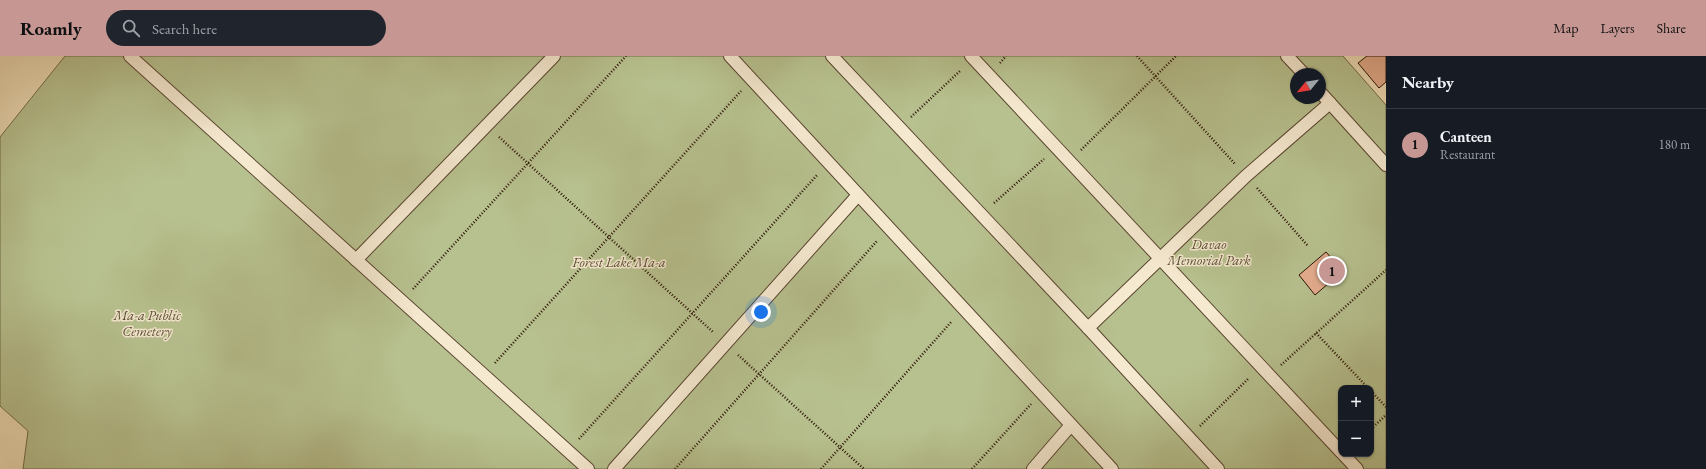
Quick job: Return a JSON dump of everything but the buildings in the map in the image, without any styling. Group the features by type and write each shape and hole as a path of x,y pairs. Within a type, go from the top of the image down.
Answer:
{"lane":[{"path":"130,56 588,469"},
{"path":"356,260 554,56"},
{"path":"730,56 1112,469"},
{"path":"832,56 1088,328 1218,469"},
{"path":"1288,56 1299,68"},
{"path":"972,57 1338,449"},
{"path":"1326,99 1386,165"},
{"path":"1088,328 1246,176 1330,103"},
{"path":"614,469 858,195"},
{"path":"1033,469 1071,425"},
{"path":"1346,457 1357,469"}],"path":[{"path":"402,301 626,56"},
{"path":"1137,56 1308,246"},
{"path":"1070,162 1176,56"},
{"path":"900,127 972,57"},
{"path":"484,375 752,80"},
{"path":"486,125 864,469"},
{"path":"981,214 1056,148"},
{"path":"568,451 828,162"},
{"path":"675,469 889,228"},
{"path":"1270,376 1386,270"},
{"path":"821,469 963,308"},
{"path":"1316,333 1365,385"},
{"path":"1188,438 1261,366"},
{"path":"972,469 1041,392"},
{"path":"1374,394 1386,407"},
{"path":"1374,426 1386,415"}],"green space":[{"path":"65,56 1343,56 1386,105 1386,469 23,469 28,431 0,406 0,137"}],"place":[{"name":"Canteen","path":"1332,271"}],"park label":[{"name":"Davao Memorial Park","path":"1209,252"},
{"name":"Forest Lake Ma-a","path":"619,262"},
{"name":"Ma-a Public Cemetery","path":"147,324"}]}
